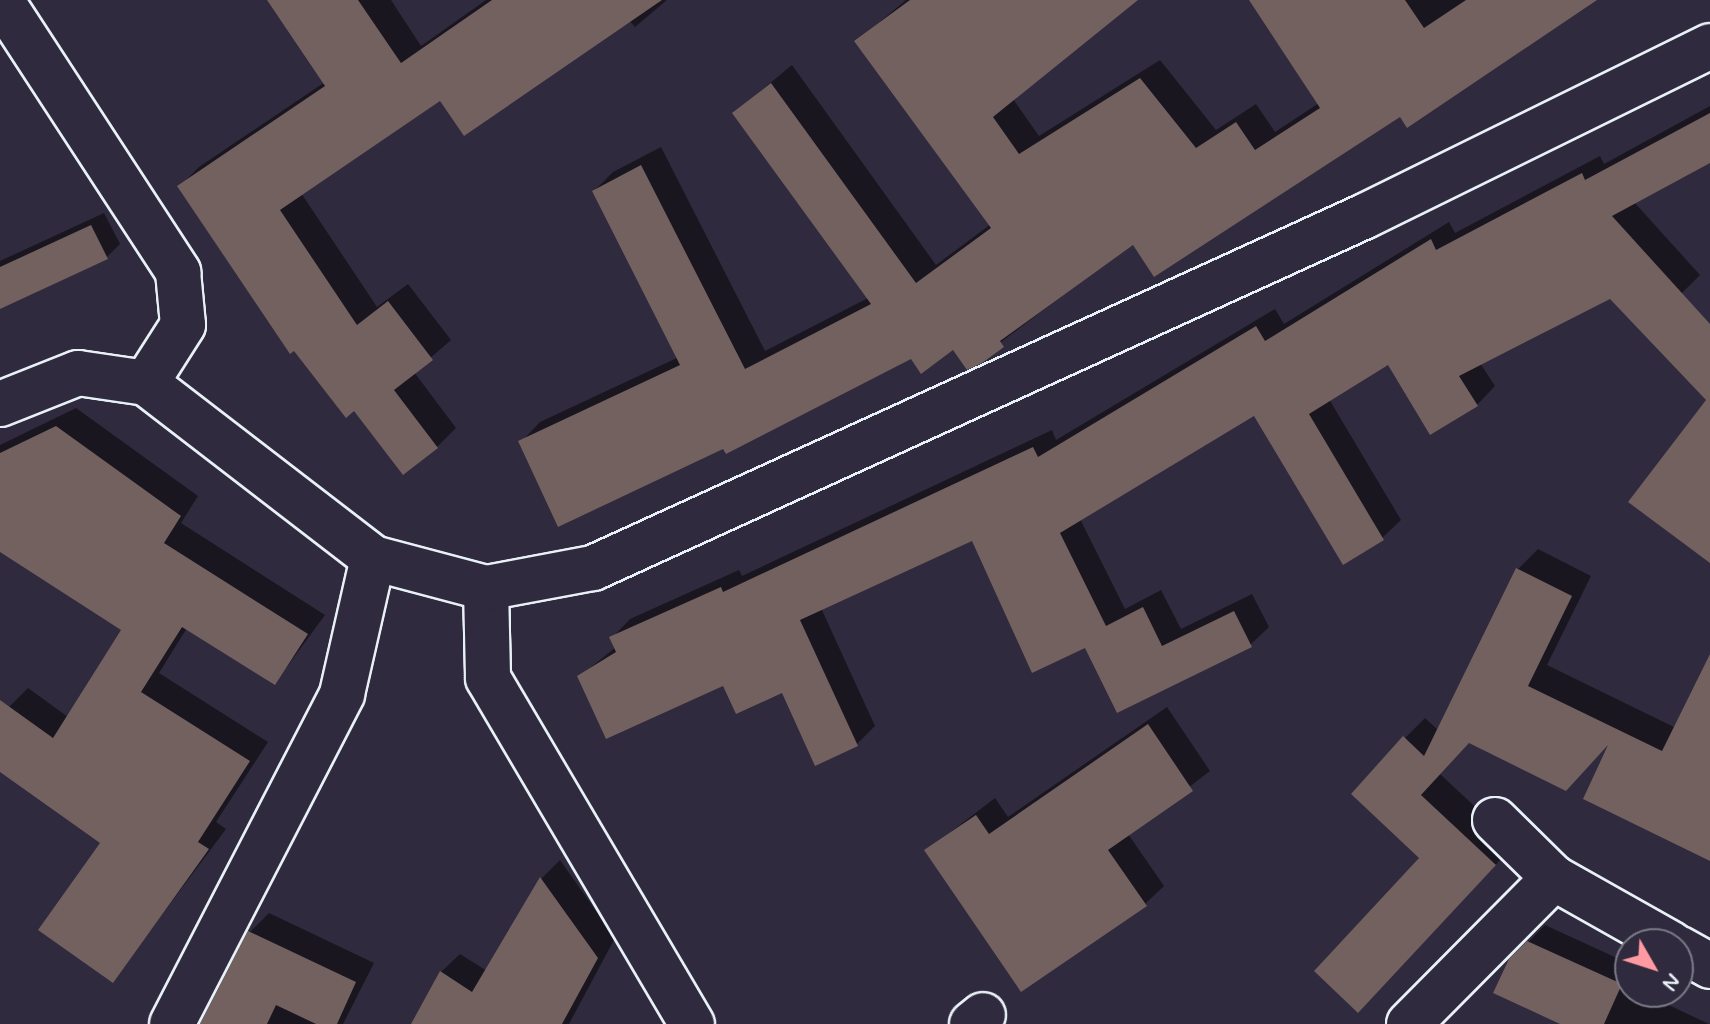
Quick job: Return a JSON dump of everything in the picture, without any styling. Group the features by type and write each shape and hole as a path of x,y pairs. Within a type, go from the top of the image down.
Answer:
{"street":[{"path":"1,0 178,272 183,325 146,383"},
{"path":"0,404 78,373 146,383 373,558 486,588 593,568 1365,216 1710,46"},
{"path":"172,1024 342,694 373,558"},
{"path":"486,588 488,678 692,1024"},
{"path":"1495,820 1554,878 1643,928"},
{"path":"1409,1024 1554,878"}],"building":[{"path":"267,0 358,0 401,63 492,0 662,0 464,136 440,101 280,210 357,325 388,301 433,360 394,390 438,448 403,475 354,411 346,418 294,351 290,354 177,186 325,86"},
{"path":"910,0 1138,0 993,117 1019,154 1140,78 1196,148 1236,122 1255,150 1320,108 1249,0 1405,0 1424,28 1466,0 1597,0 1407,128 1400,117 1154,277 1133,245 1000,341 1004,347 982,363 967,370 953,350 921,374 911,359 726,454 723,449 558,527 518,441 680,365 592,191 641,165 745,369 871,304 732,113 771,83 916,283 991,228 854,41"},
{"path":"1710,113 1710,163 1612,216 1710,324 1710,563 1628,502 1706,400 1610,299 1459,376 1478,406 1430,435 1388,365 1309,414 1384,540 1343,565 1254,416 1060,533 1106,626 1143,607 1162,646 1234,611 1252,647 1117,713 1085,648 1032,673 972,541 800,620 858,746 815,766 782,693 736,714 723,686 606,739 577,676 616,652 609,637 721,587 723,592 1033,447 1038,457 1256,326 1265,341 1431,239 1436,250 1582,173 1585,180"},
{"path":"91,225 108,259 0,309 0,267"},
{"path":"56,426 181,516 164,543 308,634 275,685 182,627 141,692 250,761 198,842 209,849 113,983 38,930 100,843 0,772 0,700 53,738 121,630 0,552 0,453"},
{"path":"1516,568 1572,596 1528,686 1662,751 1710,654 1710,861 1583,799 1608,745 1566,791 1469,743 1421,795 1496,865 1358,1013 1314,971 1419,858 1351,794 1403,736 1424,756"},
{"path":"1148,724 1193,791 1108,850 1147,906 1021,992 924,850 976,815 989,834"},
{"path":"540,877 598,958 562,1024 411,1024 440,971 472,992"},
{"path":"248,931 356,982 337,1024 316,1024 276,1005 267,1024 200,1024"},
{"path":"1527,941 1614,980 1614,1002 1604,1024 1560,1024 1493,993 1509,959"}]}
